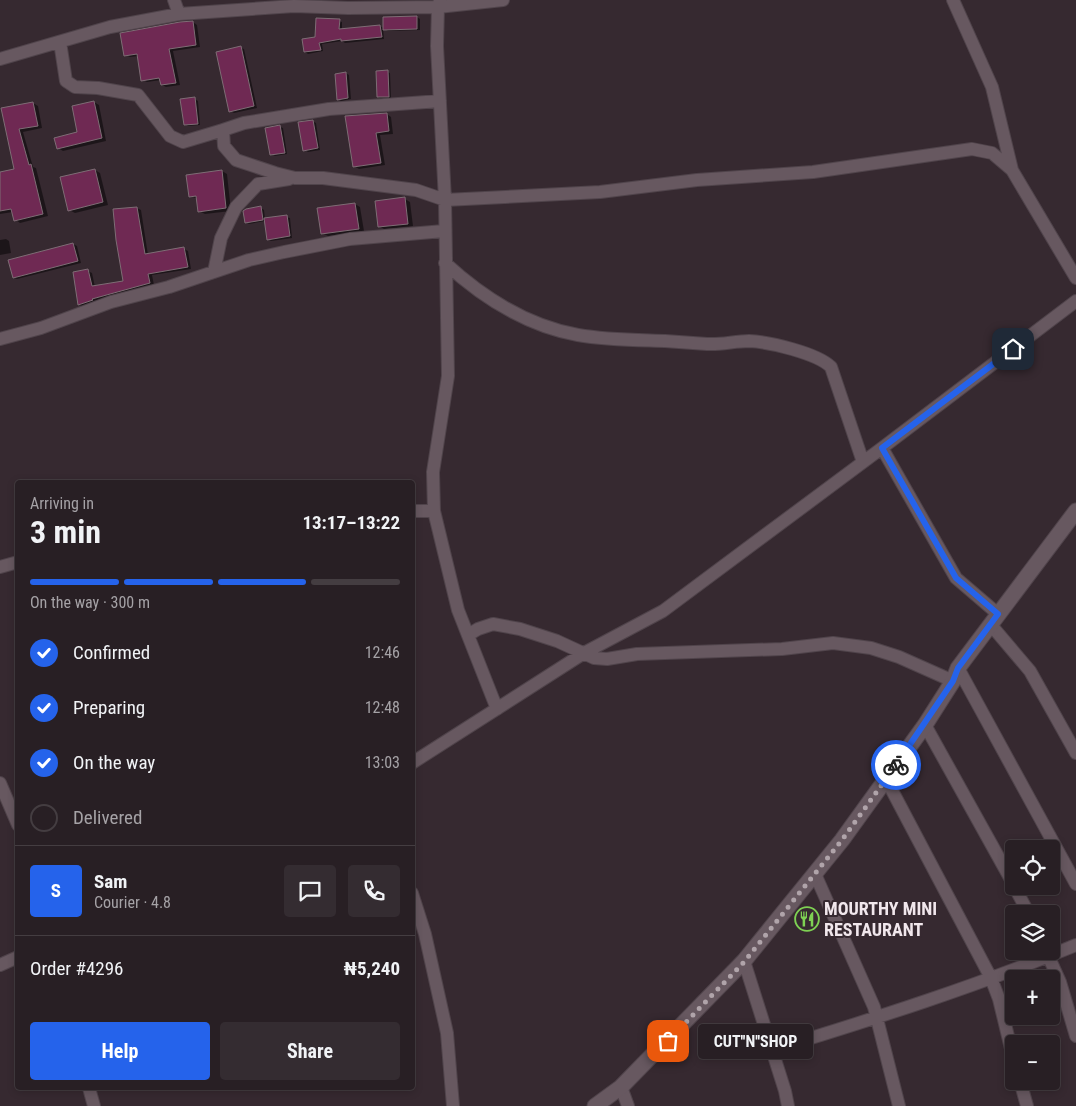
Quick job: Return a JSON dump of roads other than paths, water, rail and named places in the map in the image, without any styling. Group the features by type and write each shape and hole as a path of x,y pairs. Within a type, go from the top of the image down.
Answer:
{"street":[{"path":"174,0 179,14"},
{"path":"0,60 110,26 179,14 294,6 503,0"},
{"path":"953,0 992,86 1012,170 1076,278"},
{"path":"439,3 437,46 445,200 444,231 448,376 433,472 434,510 458,610 497,709"},
{"path":"60,42 66,81 75,87 98,88 138,95 170,136 183,142 244,123 329,109 440,101"},
{"path":"223,130 224,146 236,160 295,178"},
{"path":"214,272 221,238 236,207 258,184 295,178 323,178 416,190 445,200 600,192 697,180 813,172 972,149 992,153 1012,170"},
{"path":"0,339 13,337 111,302 169,287 249,260 350,239 444,231"},
{"path":"445,263 464,281 493,302 551,328 568,333 631,341 710,344 748,341 775,344 824,360 831,367 863,462"},
{"path":"415,761 584,653 663,610 1076,301"},
{"path":"882,448 956,578 995,620 1030,672 1076,753"},
{"path":"415,511 434,510"},
{"path":"595,1106 620,1087 744,962 842,840 925,724 955,675 1076,511"},
{"path":"0,567 15,563"},
{"path":"468,635 478,628 493,624 520,629 557,641 594,658 607,659 637,654 773,650 833,643 871,648 955,675 1076,884"},
{"path":"925,724 1005,870"},
{"path":"886,779 991,978 999,999 1008,1035"},
{"path":"0,783 15,819"},
{"path":"815,874 878,1018 899,1106"},
{"path":"415,903 425,934 447,1033 453,1106"},
{"path":"1060,950 1076,945"},
{"path":"0,965 15,958"},
{"path":"772,1050 878,1018 991,978 1034,960"},
{"path":"1051,960 1060,982 1076,1036"},
{"path":"744,962 788,1106"},
{"path":"620,1087 628,1106"},
{"path":"90,1090 94,1106"},
{"path":"1023,1090 1027,1106"}],"place":[{"name":"MOURTHY MINI RESTAURANT","path":"807,919"},
{"name":"CUT''N''SHOP","path":"668,1041"}]}
